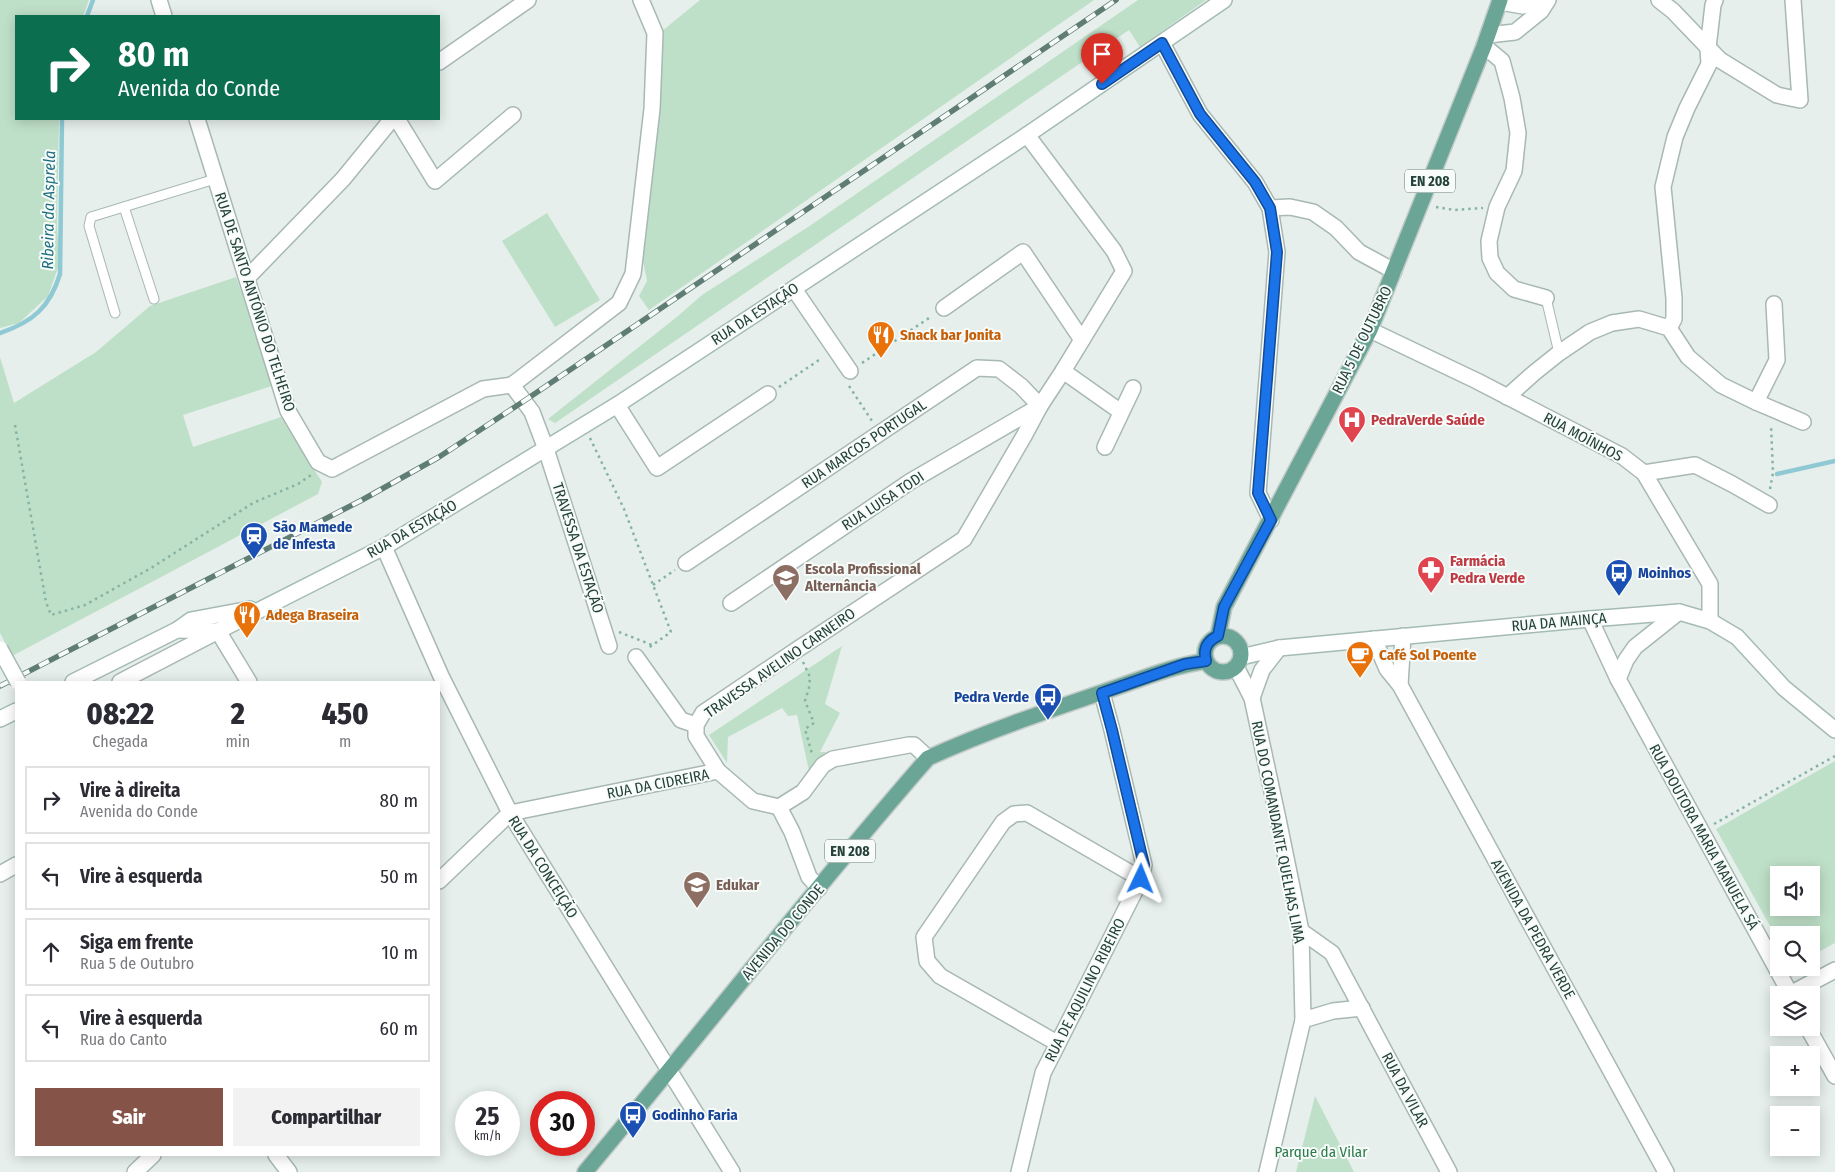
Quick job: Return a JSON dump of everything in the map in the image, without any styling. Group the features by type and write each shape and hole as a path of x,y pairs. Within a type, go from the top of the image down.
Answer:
{"main road":[{"name":"RUA 5 DE OUTUBRO","path":"1218,636 1224,607 1370,330 1500,1"},
{"path":"1224,635 1236,640 1239,645 1239,662 1231,671 1220,672 1209,667 1206,661 1205,649 1208,643 1218,636 1224,635"},
{"name":"AVENIDA DO CONDE","path":"585,1172 646,1099 668,1069 928,758 969,739 1185,664 1206,661"}],"street":[{"path":"159,0 164,15"},
{"path":"440,61 528,0"},
{"path":"325,466 332,469 483,389 512,385 620,303 633,274 652,109 655,33 641,0"},
{"name":"RUA DA ESTAÇÃO","path":"122,681 384,547 546,449 617,405 1027,135 1224,0"},
{"name":"RUA 5 DE OUTUBRO","path":"1500,1 1523,6 1547,0"},
{"name":"RUA 5 DE OUTUBRO","path":"1486,40 1515,32 1541,11 1547,0"},
{"path":"1659,0 1674,11 1720,60 1776,95 1800,100 1793,0"},
{"path":"1669,328 1674,319 1674,298 1663,187 1675,137 1709,64 1708,48 1713,4 1716,0"},
{"path":"1486,40 1502,61 1512,98 1518,133 1514,171 1497,207 1489,241 1490,258 1497,273 1514,289 1546,298"},
{"path":"1162,43 1200,114 1255,182 1270,208 1277,252 1258,493 1271,520"},
{"path":"398,120 435,181 514,115"},
{"name":"RUA DE SANTO ANTÓNIO DO TELHEIRO","path":"197,120 288,410 318,462 325,466"},
{"path":"246,278 343,179 391,120"},
{"name":"TRAVESSA AVELINO CARNEIRO","path":"718,771 696,736 696,725 703,713 964,538 1040,406 1124,271 1114,250 1027,135"},
{"path":"1270,208 1290,207 1313,212 1336,228 1359,252 1394,272"},
{"path":"944,308 1024,252 1082,340"},
{"path":"794,289 850,371"},
{"path":"1756,402 1777,360 1774,304"},
{"path":"1508,397 1559,353 1590,332 1612,323 1639,319 1669,328 1688,356 1721,385 1803,422"},
{"name":"RUA MOÍNHOS","path":"1370,330 1477,381 1622,456 1644,473 1710,584 1710,621"},
{"name":"RUA MARCOS PORTUGAL","path":"686,563 977,368 999,369 1021,386 1040,406"},
{"path":"1063,371 1121,412"},
{"path":"512,385 532,412 546,449"},
{"path":"1105,447 1133,388"},
{"path":"617,405 657,468 768,394"},
{"name":"RUA LUISA TODI","path":"731,603 911,481 1040,406"},
{"name":"TRAVESSA DA ESTAÇÃO","path":"546,449 609,646"},
{"path":"1644,473 1695,465 1769,505"},
{"name":"RUA DA CONCEIÇÃO","path":"384,547 441,676 510,813 732,1172"},
{"name":"RUA DA ESTAÇÃO","path":"75,681 177,630 191,620 272,605"},
{"path":"1618,679 1626,660 1635,647 1679,612"},
{"name":"RUA DA MAINÇA","path":"1239,662 1279,648 1679,612 1710,621 1737,637 1784,688 1835,730"},
{"name":"RUA DOUTORA MARIA MANUELA SÁ","path":"1590,619 1618,679 1786,986"},
{"name":"RUA DA ESTAÇÃO","path":"177,630 218,631"},
{"path":"218,631 248,681"},
{"path":"1400,685 1403,636"},
{"name":"AVENIDA DA PEDRA VERDE","path":"1374,639 1387,669 1400,685 1666,1172"},
{"path":"0,648 17,681"},
{"path":"1252,698 1262,670 1279,648"},
{"name":"TRAVESSA AVELINO CARNEIRO","path":"636,657 681,720 696,725"},
{"name":"RUA DO COMANDANTE QUELHAS LIMA","path":"1239,662 1252,698 1301,931 1303,1020 1267,1172"},
{"name":"RUA DE AQUILINO RIBEIRO","path":"1019,1172 1044,1074 1057,1043 1141,879 1144,865 1102,693"},
{"path":"0,719 15,712"},
{"path":"819,888 808,876 792,832 778,807 803,792 823,765 833,759 909,745 914,745 928,758"},
{"name":"RUA DA CIDREIRA","path":"510,813 718,771 753,801 778,807"},
{"path":"440,880 510,813"},
{"path":"1057,1043 940,976 927,960 924,937 1003,822 1014,814 1027,813 1141,879"},
{"path":"0,874 15,866"},
{"name":"RUA DA VILAR","path":"1301,931 1332,954 1449,1172"},
{"path":"1807,986 1835,970"},
{"path":"1303,1020 1333,1012 1362,1008"},
{"path":"1812,1036 1835,1076"},
{"path":"135,1172 152,1156"},
{"path":"277,1156 289,1172"}],"lane":[{"path":"115,313 89,226 91,217 215,179"},
{"path":"124,207 154,299"},
{"path":"1546,298 1559,353"}],"path":[{"path":"1421,205 1454,210 1497,207"},
{"path":"880,433 842,376 944,308"},
{"path":"768,394 835,349"},
{"path":"1770,408 1773,479"},
{"path":"15,425 46,602 51,615 85,605 150,568 253,503 298,484 325,466"},
{"path":"584,425 624,509 671,632 636,657"},
{"path":"653,585 686,563"},
{"path":"604,628 621,632 652,645"},
{"path":"795,650 810,677 810,688 805,701 814,723 805,729 813,758 823,765"},
{"path":"1701,831 1835,756"}],"green space":[{"path":"0,0 89,0 83,15 15,15 15,120 59,120 57,227 60,262 48,296 19,323 0,328"},
{"path":"700,0 1094,0 649,310 639,296 647,281 642,256 662,31"},
{"path":"1138,0 1206,0 1140,47 1129,30 555,423 548,419 702,295 808,227"},
{"path":"547,213 600,300 555,327 502,241"},
{"path":"236,277 275,385 183,415 193,447 281,417 322,482 318,494 12,656 0,633 0,357 14,403 96,352 150,306"},
{"path":"842,646 825,704 840,713 820,752 826,752 809,771 797,715 788,716 782,708 728,737 727,763 709,735"},
{"path":"1835,761 1835,943 1820,951 1820,926 1770,926 1716,829"},
{"name":"Parque da Vilar","path":"1315,1096 1354,1172 1296,1172"}],"waterway":[{"name":"Ribeira da Asprela","path":"87,15 93,0"},
{"name":"Ribeira da Asprela","path":"0,333 22,324 39,312 51,296 60,274 62,120"},
{"name":"Ribeira da Asprela","path":"1777,474 1835,461"}],"railway":[{"path":"0,686 362,500 439,457 1116,0"}],"place":[{"name":"Snack bar Jonita","path":"881,359"},
{"name":"PedraVerde Saúde","path":"1352,444"},
{"name":"São Mamede de Infesta","path":"254,560"},
{"name":"Farmácia Pedra Verde","path":"1431,594"},
{"name":"Moinhos","path":"1619,597"},
{"name":"Escola Profissional Alternância","path":"786,602"},
{"name":"Adega Braseira","path":"247,639"},
{"name":"Café Sol Poente","path":"1360,679"},
{"name":"Pedra Verde","path":"1048,721"},
{"name":"Edukar","path":"697,909"},
{"name":"Godinho Faria","path":"633,1139"}],"route":[{"path":"1102,84 1162,43 1200,114 1255,182 1270,208 1277,252 1258,493 1271,520 1224,607 1218,636 1208,643 1205,649 1206,661 1185,664 1102,693 1144,865 1141,879"}]}
